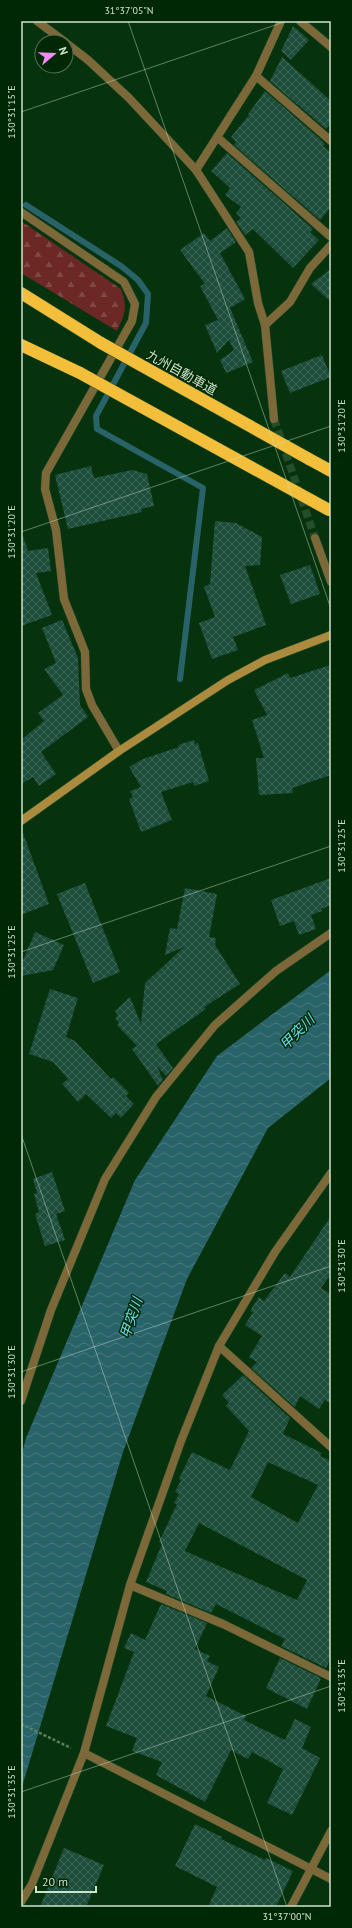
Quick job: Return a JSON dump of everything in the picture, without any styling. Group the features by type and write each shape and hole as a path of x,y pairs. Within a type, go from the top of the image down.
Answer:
{"highway":[{"name":"九州自動車道","path":"21,293 101,343 331,471"},
{"path":"21,345 80,373 330,510"}],"street":[{"path":"37,21 54,34"},
{"path":"196,170 256,76 281,21"},
{"path":"300,21 331,47"},
{"path":"74,50 88,60 129,98 196,170 249,252 258,303 265,325 274,419"},
{"path":"256,76 331,141"},
{"path":"217,137 331,237"},
{"path":"21,212 124,282 135,304 132,321 46,473 45,489 56,530 64,599 84,652 86,689 92,705 118,751"},
{"path":"265,325 290,302 310,268 331,244"},
{"path":"315,538 331,582"},
{"path":"21,821 118,751 228,680 265,660 331,635"},
{"path":"21,1401 51,1310 106,1179 156,1096 216,1026 276,971 331,932"},
{"path":"21,1902 32,1884 84,1753 130,1585 182,1441 219,1346 275,1252 331,1174"},
{"path":"219,1346 331,1447"},
{"path":"130,1585 223,1624 331,1677"},
{"path":"84,1753 331,1879"},
{"path":"291,1907 331,1831"}],"path":[{"path":"21,1724 65,1745"}],"green space":[{"path":"21,221 121,289 125,311 117,331 21,273"}],"water":[{"name":"甲突川","path":"331,970 331,1078 268,1128 187,1279 123,1452 21,1790 21,1457 26,1438 135,1180 217,1056"}],"building":[{"path":"293,26 309,40 291,60 281,51"},
{"path":"282,57 331,101 331,123 326,129 270,81"},
{"path":"265,91 319,138 325,144 323,146 331,153 331,207 320,220 234,145 236,142 231,137 249,115 248,114"},
{"path":"227,153 313,229 310,232 319,240 293,268 253,229 245,235 236,222 241,218 236,213 241,207 225,195 230,188 211,171"},
{"path":"227,228 236,242 220,253 245,299 230,308 253,362 226,373 220,360 234,350 229,340 217,353 205,325 218,320 200,286 205,284 180,250 204,233 210,241"},
{"path":"331,269 331,302 311,284"},
{"path":"322,355 331,377 290,393 281,371"},
{"path":"91,466 94,478 132,470 147,474 154,506 141,509 142,512 68,529 55,475"},
{"path":"215,521 236,523 262,537 260,565 245,566 266,625 233,637 238,650 212,659 199,623 215,617 204,587 210,584"},
{"path":"21,536 23,536 28,551 48,548 51,571 36,573 52,615 21,626"},
{"path":"310,565 320,594 291,604 280,575"},
{"path":"62,620 78,658 80,705 88,717 41,752 56,774 39,786 33,777 21,784 21,740 44,721 38,713 63,695 44,669 56,663 42,628"},
{"path":"331,665 331,775 292,788 293,793 259,795 256,758 264,758 252,720 267,715 254,690 288,673 290,678"},
{"path":"194,740 195,744 198,743 209,781 194,786 193,782 161,792 172,820 141,832 129,799 133,797 130,791 141,787 129,767 143,759 179,747 178,745"},
{"path":"21,833 23,833 49,904 21,915"},
{"path":"331,878 331,905 321,909 322,911 311,915 316,929 299,935 294,921 280,926 271,900"},
{"path":"85,883 120,972 93,983 57,894"},
{"path":"185,888 217,894 209,937 216,938 215,945 240,984 204,1007 206,1009 156,1044 173,1068 166,1076 157,1066 163,1080 158,1086 132,1049 137,1046 117,1025 119,1023 115,1018 118,1015 115,1011 130,997 141,1024 145,983 184,947 165,955 170,928 177,929"},
{"path":"35,932 64,945 53,970 21,976 21,965"},
{"path":"50,989 78,998 66,1037 75,1041 111,1079 113,1077 129,1093 126,1096 134,1104 121,1118 116,1113 111,1118 86,1094 78,1102 62,1084 68,1079 53,1062 29,1054"},
{"path":"52,1172 65,1211 56,1214 65,1240 45,1246 35,1214 39,1212 34,1194 37,1193 33,1179"},
{"path":"331,1216 331,1274 321,1288 331,1294 331,1404 325,1400 319,1409 300,1396 295,1407 251,1368 257,1362 249,1357 262,1336 245,1325 253,1312 250,1311 259,1297 264,1301 285,1273 290,1277"},
{"path":"243,1375 290,1418 283,1434 322,1453 320,1456 331,1461 331,1657 326,1668 281,1646 285,1639 216,1604 211,1613 166,1594 167,1591 146,1582 162,1544 159,1542 177,1504 174,1503 179,1494 175,1492 181,1480 179,1479 192,1452 230,1470 249,1431 226,1406 229,1403 222,1395","holes":["268,1462 318,1485 298,1523 251,1497","199,1523 307,1580 297,1600 185,1551"]},
{"path":"161,1604 207,1623 195,1649 210,1656 207,1661 219,1667 206,1696 246,1716 244,1720 285,1740 295,1719 311,1727 302,1748 320,1758 292,1815 267,1803 283,1769 252,1752 248,1759 231,1750 205,1802 156,1775 162,1762 132,1751 137,1738 106,1726 134,1652 124,1648 131,1633 145,1640"},
{"path":"280,1658 321,1678 307,1709 266,1688"},
{"path":"195,1824 222,1837 221,1839 265,1860 266,1858 293,1871 276,1907 208,1907 217,1887 175,1866"},
{"path":"64,1848 104,1865 86,1907 40,1907"}],"waterway":[{"path":"26,205 121,266 138,280 148,294 146,323 96,416 97,429 203,488 180,679"}],"tunnel":[{"path":"274,419 315,538"}]}
